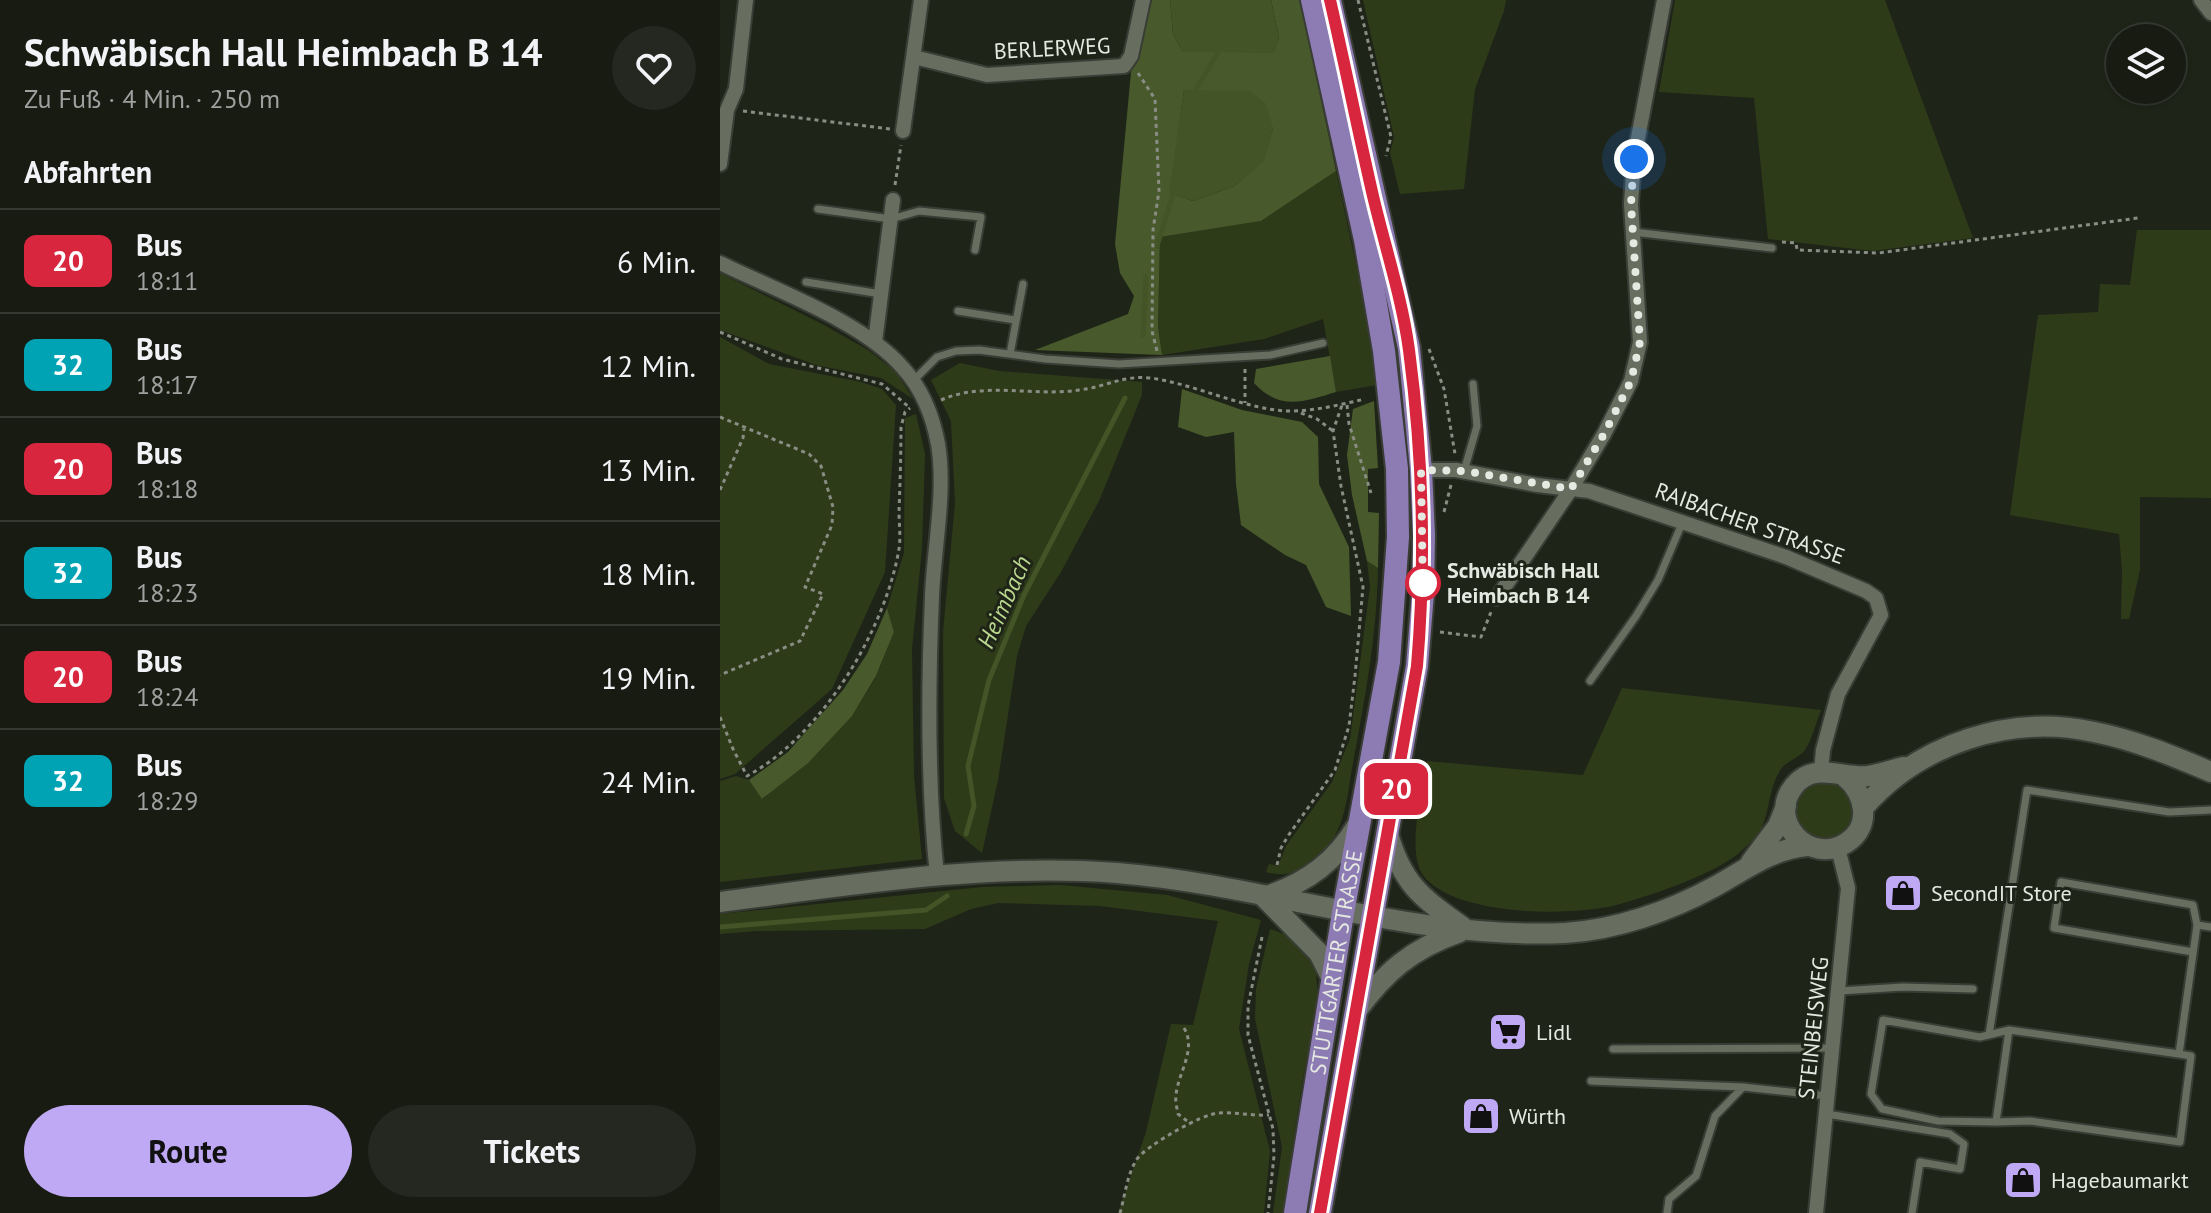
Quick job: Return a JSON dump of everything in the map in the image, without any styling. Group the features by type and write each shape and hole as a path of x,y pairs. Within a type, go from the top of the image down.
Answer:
{"main road":[{"name":"STUTTGARTER STRASSE","path":"1295,1213 1332,979 1336,911 1360,820 1389,662 1396,588 1397,469 1388,378 1365,240 1312,0"},
{"name":"STUTTGARTER STRASSE","path":"1320,1213 1417,666 1423,593 1421,470 1404,323 1330,0"}],"street":[{"path":"720,164 727,110 736,89 746,0"},
{"path":"903,131 921,0"},
{"name":"BERLERWEG","path":"914,57 987,75 1124,66 1129,60 1143,0"},
{"path":"1497,598 1571,489 1631,381 1640,342 1631,204 1634,159 1664,0"},
{"path":"2201,0 2211,13"},
{"path":"875,342 893,200"},
{"path":"720,263 840,320 875,342 904,368 927,406 939,447 940,472 929,712 932,829 937,875"},
{"name":"RAIBACHER STRASSE","path":"1421,470 1460,466 1589,491 1683,521 1847,581 1876,598 1881,615 1838,694 1823,750 1821,771"},
{"path":"1864,807 1912,765 1954,743 1992,732 2027,727 2091,731 2138,742 2211,772"},
{"path":"1749,866 1778,826 1794,786 1810,774 1821,771 1844,776 1868,776 1912,765"},
{"path":"720,902 937,875 1030,870 1118,873 1372,917 1468,930 1567,933 1606,927 1680,903 1789,848 1838,848 1851,840 1860,828 1864,807 1861,795 1844,776"},
{"path":"1786,806 1790,829 1807,846"},
{"path":"1272,898 1311,877 1331,861 1360,820"},
{"path":"1388,834 1394,854 1416,891 1468,930"},
{"name":"STEINBEISWEG","path":"1816,1213 1848,888 1838,848"},
{"path":"1272,898 1319,953 1332,979"},
{"path":"1355,1013 1376,984 1402,960 1434,941 1468,930"}],"lane":[{"path":"818,209 891,219 919,211 981,217 975,250"},
{"path":"1633,232 1772,248"},
{"path":"806,282 881,294"},
{"path":"1010,354 1023,284"},
{"path":"958,311 1015,320"},
{"path":"913,381 937,357 956,351 979,350 1119,364 1270,355 1323,343"},
{"path":"1460,466 1477,426 1473,384"},
{"path":"1590,681 1658,580 1683,521"},
{"path":"1989,1035 2027,790 2169,812 2211,810"},
{"path":"2179,1054 2197,925 2193,905 2061,882 2054,928 2193,952"},
{"path":"2197,925 2211,927"},
{"path":"1839,991 1903,987 1973,989"},
{"path":"1883,1020 1980,1037 1989,1035 2009,1030 2191,1056 2180,1142 2030,1121 1938,1121 1882,1109 1871,1094 1883,1020"},
{"path":"1996,1122 2009,1030"},
{"path":"1613,1049 1834,1048"},
{"path":"1591,1081 1743,1087 1828,1096"},
{"path":"1667,1213 1669,1199 1696,1176 1715,1116 1743,1087"},
{"path":"1827,1114 1950,1134 1964,1144 1960,1169 1920,1162 1912,1213"}],"path":[{"path":"1129,60 1155,99 1159,191 1153,230 1152,331 1160,363"},
{"path":"727,110 903,131 893,200"},
{"path":"1772,248 1778,241 1796,243 1797,250 1879,253 2138,218"},
{"path":"720,332 782,359 882,384 910,408"},
{"path":"1428,346 1444,389 1460,466"},
{"path":"1245,357 1245,403"},
{"path":"720,717 747,776 768,765 786,749 841,688 862,652 892,580 900,546 901,427 905,412 910,408 927,406 972,389 1080,390 1119,378 1141,377 1271,410 1298,411 1365,399"},
{"path":"1277,865 1288,836 1335,770 1349,726 1363,587 1341,486 1333,431 1345,404"},
{"path":"1345,404 1371,493"},
{"path":"1298,411 1317,419 1333,431"},
{"path":"720,417 744,429"},
{"path":"720,675 800,641 823,594 805,587 832,525 833,507 821,466 809,454 746,426 744,429"},
{"path":"720,490 744,429"},
{"path":"1428,630 1481,637 1497,598"},
{"path":"1262,937 1248,1006 1248,1035 1273,1129 1274,1156 1268,1213"},
{"path":"1184,1028 1190,1037 1176,1096 1178,1114 1191,1124"},
{"path":"1120,1213 1138,1157 1191,1124 1218,1113 1269,1115"}],"shaded area":[{"path":"1147,0 1170,0 1173,34 1183,52 1274,52 1279,38 1271,0 1300,0 1336,171 1261,221 1160,237 1158,327 1162,355 1035,350 1128,314 1134,296 1120,273 1115,244 1131,72","holes":["1184,90 1195,91 1273,128 1263,161 1234,186 1193,201 1170,193"]},
{"path":"1170,0 1271,0 1279,38 1274,53 1183,52 1173,34"},
{"path":"1363,0 1506,0 1475,89 1464,189 1400,194 1390,153 1394,137"},
{"path":"1675,0 1885,0 1973,238 1873,251 1768,239 1754,98 1659,92"},
{"path":"1184,90 1250,91 1266,104 1273,128 1264,161 1234,186 1193,201 1169,193"},
{"path":"1336,171 1377,363 1377,385 1336,392 1323,319 1264,339 1162,355 1158,327 1160,237 1261,221"},
{"path":"2137,230 2211,230 2211,498 2140,497 2140,570 2129,619 2121,619 2119,534 2010,515 2038,315 2098,312 2100,284 2130,285"},
{"path":"720,273 868,350 896,372 913,399 881,378 816,365 720,330"},
{"path":"720,337 769,364 882,389 896,405 885,572 832,689 735,774 720,779"},
{"path":"1330,356 1336,392 1292,402 1273,398 1254,383 1256,369"},
{"path":"960,363 999,371 1142,382 1142,395 1099,501 1061,572 1026,626 1017,656 998,780 982,853 955,831 944,798 943,632 955,503 951,421 931,380"},
{"path":"1182,389 1242,410 1302,422 1318,437 1319,484 1349,547 1351,616 1326,607 1306,565 1285,555 1241,525 1234,432 1206,437 1178,427"},
{"path":"1374,401 1378,468 1368,469 1368,512 1379,513 1378,568 1367,561 1352,495 1347,455 1353,409"},
{"path":"916,414 925,454 922,548 912,649 914,776 922,859 720,882 720,781 736,776 749,780 763,799 852,716 876,677 894,632 887,608 904,553 905,418"},
{"path":"1367,561 1378,568 1373,642 1341,822 1326,849 1309,865 1289,873 1266,872 1269,864 1278,866 1286,846 1332,782 1350,739 1370,587"},
{"path":"887,608 894,632 876,676 852,716 808,763 762,799 749,780 788,752 843,690 867,654"},
{"path":"1622,688 1821,710 1805,750 1784,766 1777,776 1762,827 1738,854 1712,870 1665,890 1620,904 1574,911 1546,912 1487,906 1438,889 1423,875 1418,865 1416,836 1427,761 1583,775"},
{"path":"1818,778 1846,786 1855,814 1851,824 1836,838 1814,838 1805,833 1794,815 1795,796"},
{"path":"1060,885 1167,895 1261,920 1249,964 1239,1029 1270,1151 1264,1213 1118,1213 1146,1132 1171,1024 1193,1025 1218,921 1100,906 998,903 971,909 925,929 720,934 720,914 982,887"},
{"path":"1270,929 1286,935 1305,951 1314,965 1317,986 1316,1011 1301,1090 1284,1213 1273,1213 1282,1147 1255,1019 1256,989"}],"waterway":[{"name":"Heimbach","path":"1195,91 1217,54"},
{"name":"Heimbach","path":"1157,246 1173,194"},
{"name":"Heimbach","path":"1143,335 1146,277"},
{"name":"Heimbach","path":"966,834 974,806 968,766 989,680 1024,595 1125,398"},
{"name":"Heimbach","path":"720,927 926,910 947,896"}],"bus line":[{"name":"20","path":"1320,1213 1417,666 1424,535 1409,348 1330,0"}],"place":[{"name":"Schwäbisch Hall Heimbach B 14","path":"1423,583"},
{"name":"SecondIT Store","path":"1903,893"},
{"name":"Lidl","path":"1508,1032"},
{"name":"Würth","path":"1481,1116"},
{"name":"Hagebaumarkt","path":"2023,1180"}],"route":[{"path":"1423,583 1423,593 1421,470 1464,471 1571,489 1631,381 1640,342 1631,204 1634,159"}]}
